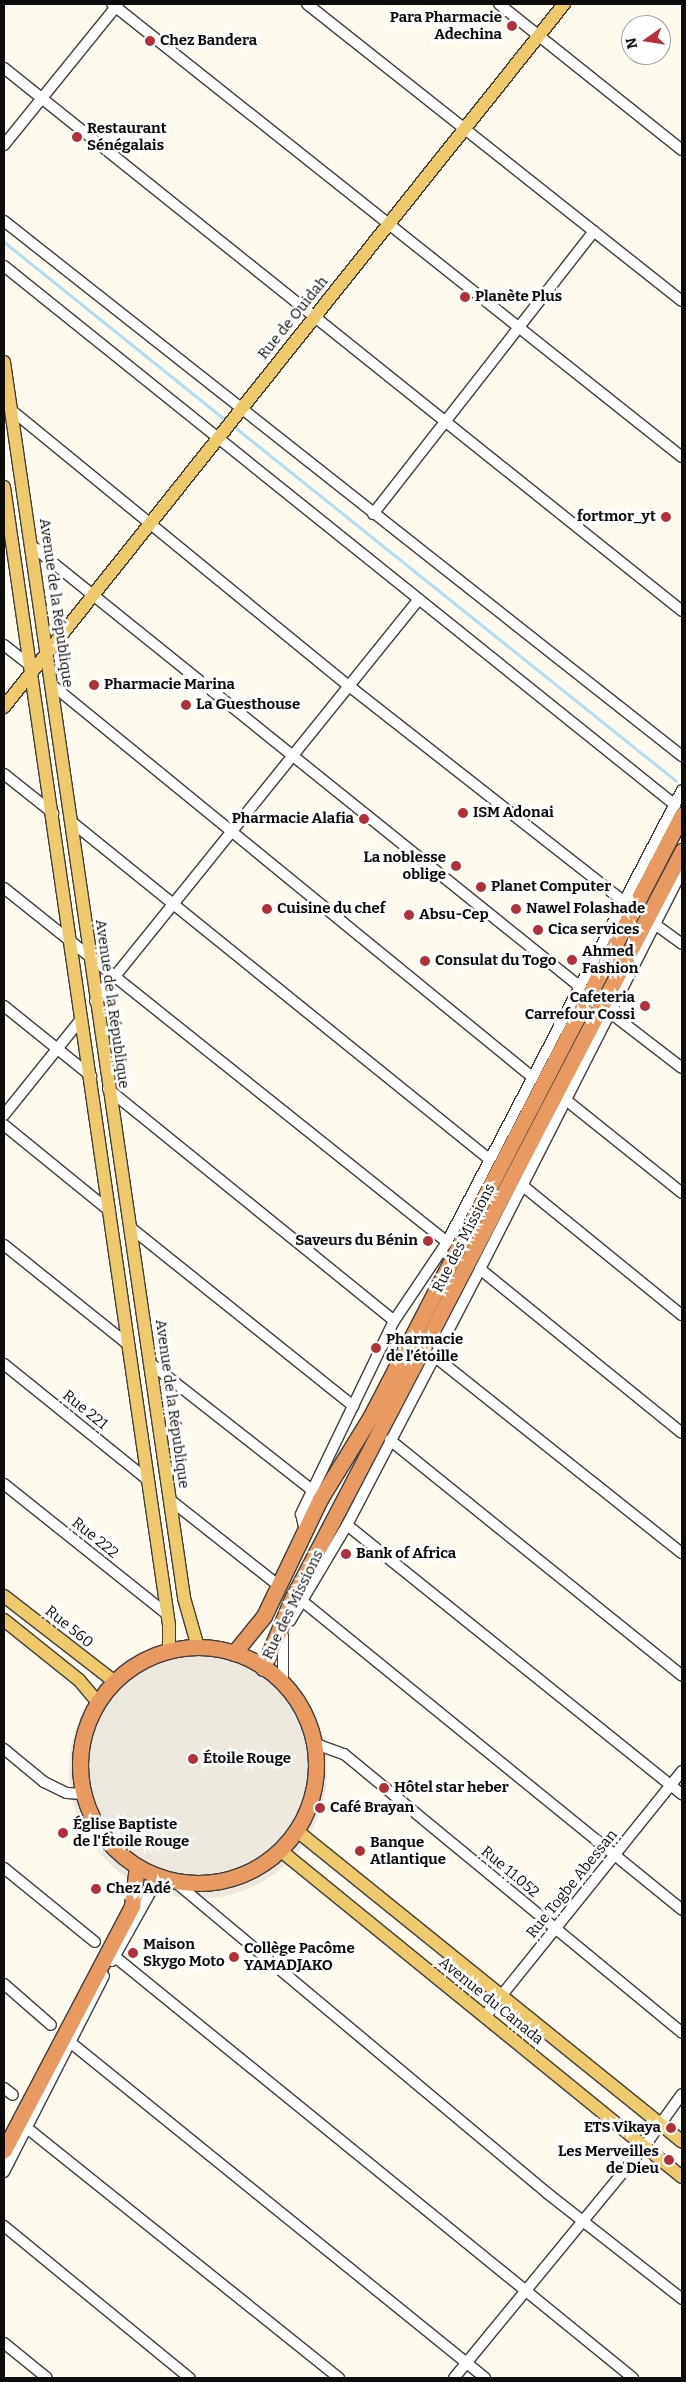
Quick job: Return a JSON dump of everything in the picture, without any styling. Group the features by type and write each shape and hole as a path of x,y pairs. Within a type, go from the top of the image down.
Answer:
{"highway":[{"name":"Rue des Missions","path":"234,1653 256,1630 305,1531 426,1312 584,990 678,810"},
{"name":"Rue des Missions","path":"263,1668 292,1598 607,1010 682,851"},
{"path":"198,1648 234,1653 263,1668 283,1684 302,1711 313,1743 313,1788 296,1830 280,1850 256,1868 227,1880 167,1879 137,1866 103,1834 84,1794 82,1747 98,1703 115,1682 142,1662 168,1651 198,1648"},
{"path":"4,2150 132,1906 137,1866"}],"main road":[{"name":"Rue de Ouidah","path":"4,707 30,669 47,653 564,4"},
{"name":"Avenue de la République","path":"4,362 8,407 32,546 72,823 88,956 131,1228 169,1499 188,1622 198,1648"},
{"name":"Avenue de la République","path":"4,486 8,530 53,813 168,1615 168,1651"},
{"name":"Rue 560","path":"4,1596 115,1682"},
{"path":"4,1620 80,1680 98,1703"},
{"name":"Avenue du Canada","path":"296,1830 682,2141"},
{"name":"Avenue du Canada","path":"280,1850 682,2177"}],"street":[{"path":"307,4 682,300"},
{"path":"499,4 682,150"},
{"path":"4,145 115,5 682,457"},
{"path":"4,68 682,611"},
{"path":"4,221 241,410 682,756"},
{"path":"373,514 594,231"},
{"path":"4,266 217,439 419,599 678,810"},
{"path":"8,407 151,522 349,686 623,901"},
{"path":"32,546 607,1010 682,1068"},
{"path":"95,1001 419,599"},
{"path":"4,645 30,669"},
{"path":"51,684 233,830 531,1076"},
{"path":"4,774 53,813"},
{"path":"305,1531 300,1517 394,1321 447,1242 531,1076 584,990 623,901 678,810 682,790"},
{"path":"72,823 489,1159"},
{"path":"283,1684 280,1646 301,1600 346,1525 480,1269 566,1100 607,1010 656,924 682,870"},
{"path":"4,888 114,978 447,1242"},
{"path":"656,924 682,944"},
{"path":"4,1006 91,1076"},
{"path":"4,1116 82,1018"},
{"path":"108,1088 394,1321"},
{"path":"566,1100 682,1193"},
{"path":"4,1125 110,1211"},
{"path":"523,1186 682,1315"},
{"path":"131,1228 353,1406"},
{"path":"4,1245 129,1345"},
{"path":"480,1269 682,1433"},
{"path":"434,1356 682,1553"},
{"path":"150,1363 313,1491"},
{"name":"Rue 221","path":"4,1364 148,1480"},
{"path":"390,1440 682,1676"},
{"name":"Rue 222","path":"4,1484 168,1615"},
{"path":"169,1499 279,1586"},
{"path":"346,1525 682,1794"},
{"path":"301,1600 682,1910"},
{"name":"Rue 11.052","path":"313,1743 344,1754 682,2033"},
{"path":"4,1749 44,1782 67,1793 84,1794"},
{"name":"Rue Togbe Abessan","path":"484,2016 682,1771"},
{"path":"4,1868 96,1942"},
{"path":"4,2172 114,1956 167,1879 682,2299"},
{"path":"114,1956 633,2378"},
{"path":"4,1984 51,2026"},
{"path":"70,2042 486,2378"},
{"path":"4,2088 13,2094"},
{"path":"454,2378 644,2147 682,2094"},
{"path":"27,2128 339,2378"},
{"path":"4,2226 190,2378"},
{"path":"4,2343 48,2378"}],"shaded area":[{"name":"Étoile Rouge","path":"198,1641 223,1644 247,1651 269,1663 289,1679 305,1699 317,1721 324,1745 327,1770 324,1795 317,1819 305,1841 289,1861 269,1877 247,1889 223,1896 198,1899 173,1896 149,1889 127,1877 107,1861 91,1841 79,1819 72,1795 69,1770 72,1745 79,1721 91,1699 107,1679 127,1663 149,1651 173,1644"}],"waterway":[{"path":"4,242 227,421"},
{"path":"232,425 676,781"}],"place":[{"name":"Para Pharmacie Adechina","path":"512,26"},
{"name":"Chez Bandera","path":"150,41"},
{"name":"Restaurant Sénégalais","path":"77,137"},
{"name":"Planète Plus","path":"465,297"},
{"name":"fortmor_yt","path":"666,517"},
{"name":"Pharmacie Marina","path":"94,685"},
{"name":"La Guesthouse","path":"186,705"},
{"name":"ISM Adonai","path":"463,813"},
{"name":"Pharmacie Alafia","path":"364,819"},
{"name":"La noblesse oblige","path":"456,866"},
{"name":"Planet Computer","path":"481,887"},
{"name":"Cuisine du chef","path":"267,909"},
{"name":"Nawel Folashade","path":"516,909"},
{"name":"Absu-Cep","path":"409,915"},
{"name":"Cica services","path":"538,930"},
{"name":"Ahmed Fashion","path":"572,960"},
{"name":"Consulat du Togo","path":"425,961"},
{"name":"Cafeteria Carrefour Cossi","path":"645,1006"},
{"name":"Saveurs du Bénin","path":"428,1241"},
{"name":"Pharmacie de l’étoille","path":"376,1348"},
{"name":"Bank of Africa","path":"346,1554"},
{"name":"Étoile Rouge","path":"193,1759"},
{"name":"Hôtel star heber","path":"384,1788"},
{"name":"Café Brayan","path":"320,1808"},
{"name":"Église Baptiste de l'Étoile Rouge","path":"63,1833"},
{"name":"Banque Atlantique","path":"360,1851"},
{"name":"Chez Adé","path":"96,1889"},
{"name":"Maison Skygo Moto","path":"133,1953"},
{"name":"Collège Pacôme YAMADJAKO","path":"234,1957"},
{"name":"ETS Vikaya","path":"671,2128"},
{"name":"Les Merveilles de Dieu","path":"669,2160"}]}
